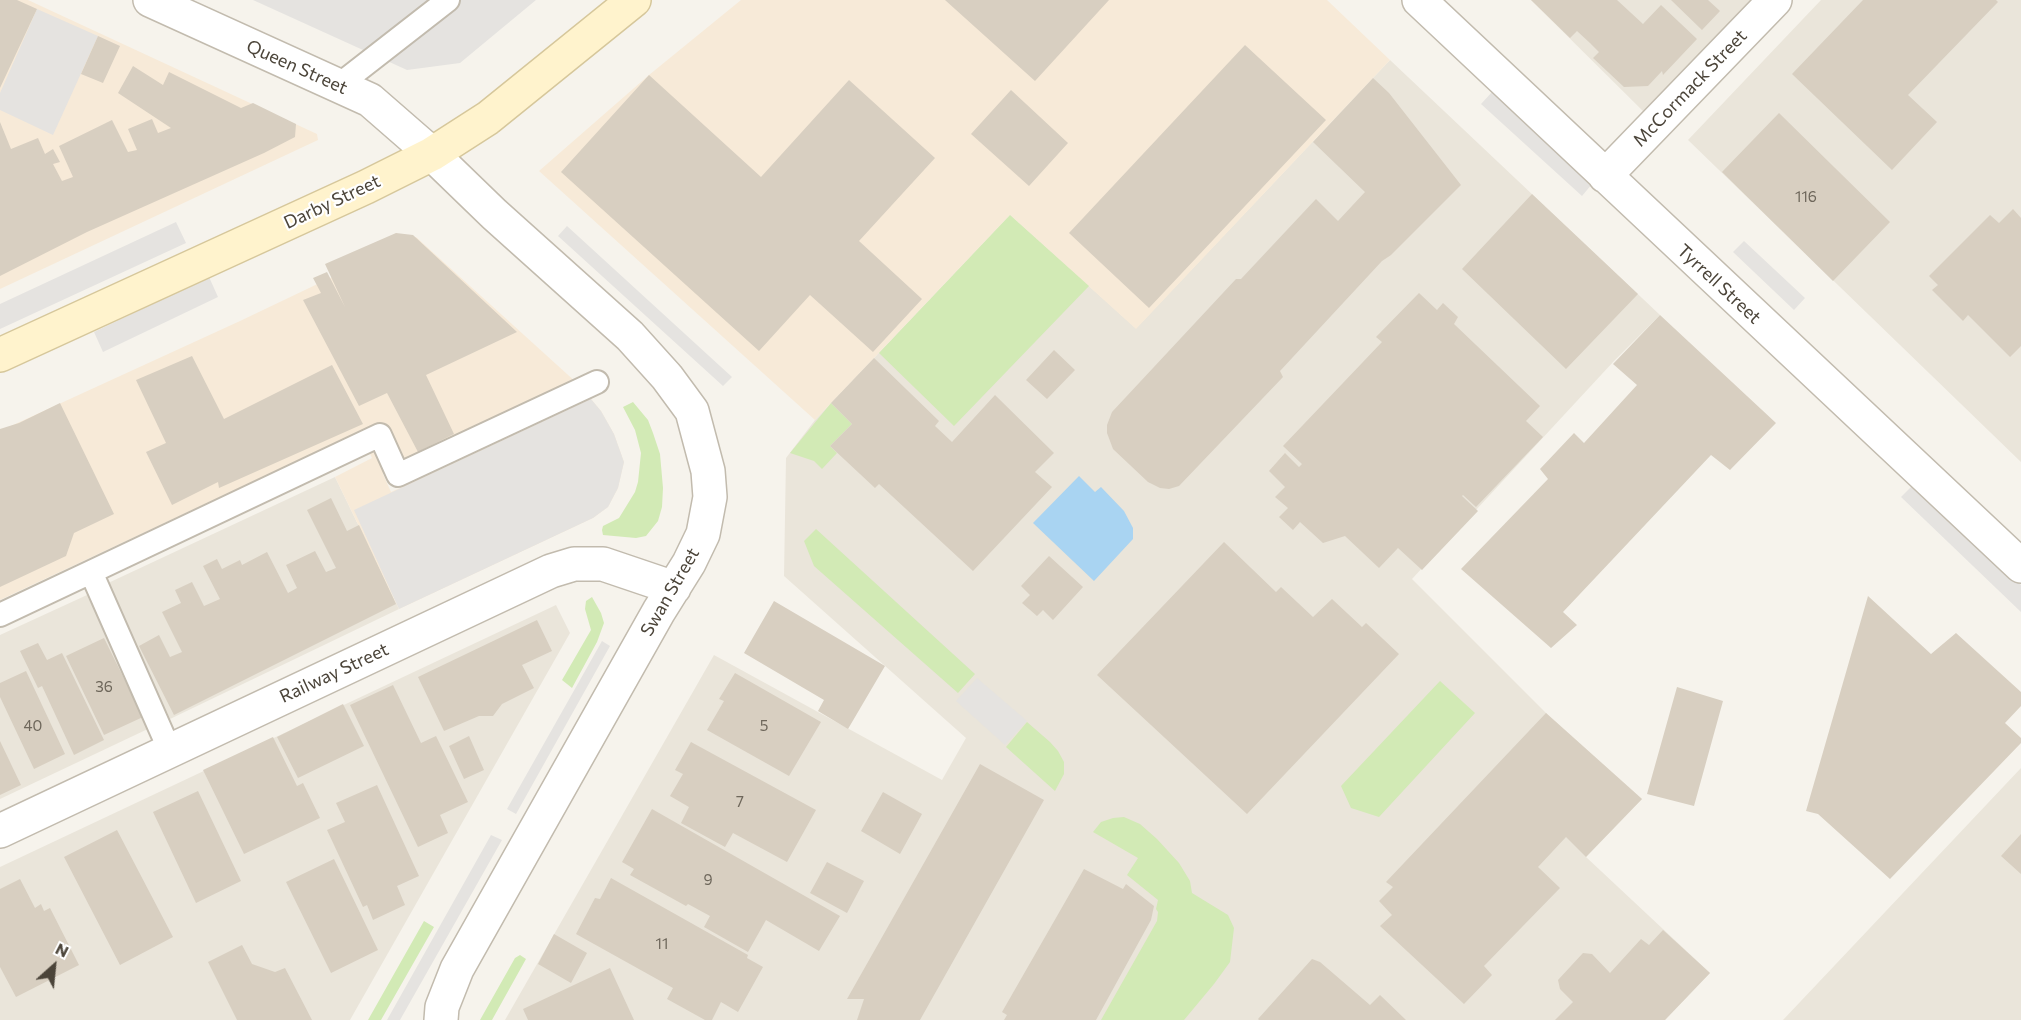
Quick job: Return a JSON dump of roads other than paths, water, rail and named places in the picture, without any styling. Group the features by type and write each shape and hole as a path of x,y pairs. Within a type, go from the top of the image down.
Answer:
{"main road":[{"name":"Darby Street","path":"0,356 366,187 432,154 488,118 634,0"}],"street":[{"name":"Tyrrell Street","path":"1419,0 2021,566"},
{"name":"McCormack Street","path":"1605,176 1775,0"},
{"name":"Queen Street","path":"157,2 370,100 432,154"},
{"name":"Swan Street","path":"432,154 494,214 630,336 668,377 692,411 708,471 710,497 703,534 689,563 659,611 457,969 439,1019"},
{"name":"Railway Street","path":"0,831 551,571 574,564 603,564 674,588"}],"lane":[{"path":"339,85 448,0"},
{"path":"0,615 380,435 398,475 597,382"},
{"path":"91,572 170,751"}],"water":[{"path":"1079,476 1095,492 1101,487 1124,511 1133,528 1133,539 1094,581 1033,523"}]}
